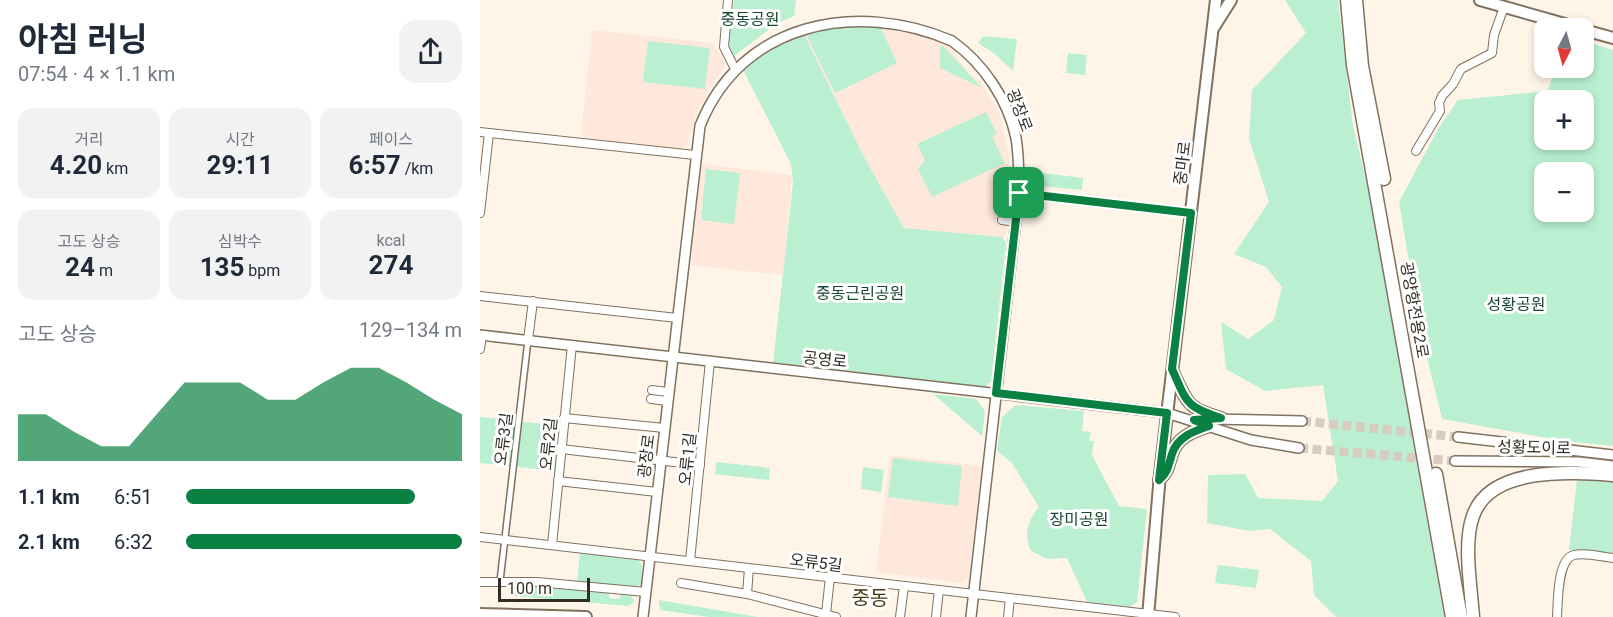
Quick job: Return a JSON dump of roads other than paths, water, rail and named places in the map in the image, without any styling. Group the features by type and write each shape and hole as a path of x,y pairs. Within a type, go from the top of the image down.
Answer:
{"highway":[{"name":"광양항전용2로","path":"1352,5 1353,65 1452,617"},
{"name":"광양항전용2로","path":"1352,5 1461,617"},
{"path":"1473,617 1469,536 1472,517 1480,499 1499,485 1519,479 1570,472 1613,475"}],"main road":[{"name":"중마로","path":"1149,615 1159,480 1216,0"},
{"path":"1213,27 1231,0"},
{"path":"1480,0 1543,18"},
{"path":"1594,33 1613,38"},
{"path":"1172,369 1179,390 1196,410 1221,418"},
{"path":"1159,480 1169,471 1172,452 1182,438 1209,426"},
{"path":"480,614 586,617"}],"street":[{"path":"728,0 724,47 734,67"},
{"path":"1416,152 1440,111 1438,103 1461,69 1492,53 1494,35 1504,7"},
{"name":"광장로","path":"891,13 941,33 962,48 988,75 1006,110 1016,139 1019,193 971,617"},
{"name":"광장로","path":"643,617 695,155 703,119 714,95 734,67 757,45 782,28 811,16"},
{"path":"480,213 484,132 695,155"},
{"path":"1019,193 1191,213"},
{"path":"1002,220 1016,222"},
{"path":"480,296 677,318"},
{"path":"528,340 533,302"},
{"path":"480,349 481,335"},
{"name":"공영로","path":"481,335 1167,413"},
{"name":"오류3길","path":"500,581 528,340"},
{"name":"오류2길","path":"552,545 572,345"},
{"name":"오류1길","path":"690,561 710,361"},
{"path":"652,395 668,396"},
{"path":"1167,413 1251,440 1299,448"},
{"path":"564,418 664,428"},
{"path":"1194,420 1221,418 1302,421"},
{"name":"성황도이로","path":"1458,437 1613,455"},
{"path":"561,449 700,465"},
{"name":"성황도이로","path":"1455,460 1579,462 1613,466"},
{"path":"558,481 657,492"},
{"name":"오류5길","path":"480,537 1010,598 1108,613 1175,617"},
{"path":"1557,617 1563,566 1568,558 1575,555 1613,558"},
{"path":"747,594 749,568"},
{"path":"826,614 831,577"},
{"path":"480,582 500,581 646,592"},
{"path":"681,583 747,594 836,617"},
{"path":"900,617 904,586"},
{"path":"936,617 939,590"},
{"path":"1008,617 1010,598"}],"tunnel":[{"path":"1302,421 1458,437"},
{"path":"1299,448 1455,461"}],"district":[{"name":"중동","path":"870,598"}],"park label":[{"name":"중동공원","path":"750,19"},
{"name":"중동근린공원","path":"860,293"},
{"name":"성황공원","path":"1516,304"},
{"name":"장미공원","path":"1079,519"}]}
